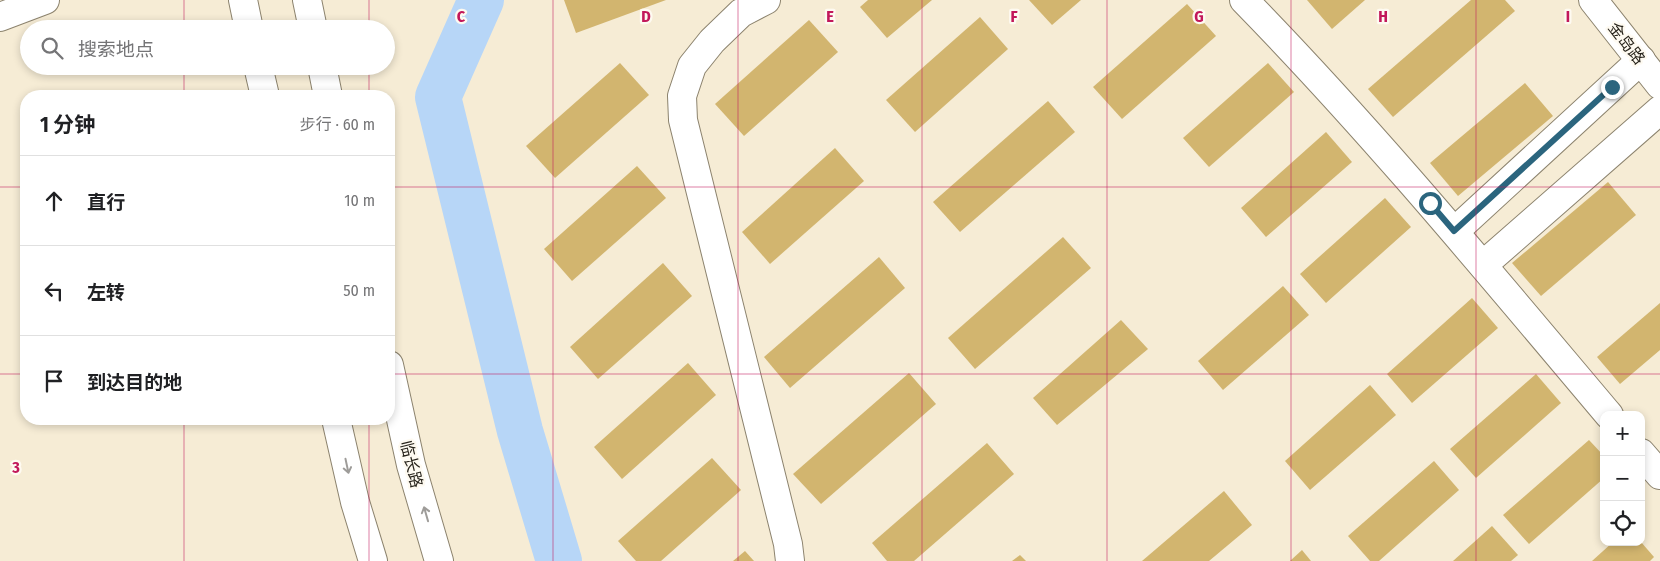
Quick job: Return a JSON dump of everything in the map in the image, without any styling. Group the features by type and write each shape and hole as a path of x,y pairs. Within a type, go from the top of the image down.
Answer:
{"street":[{"path":"0,17 45,0"},
{"path":"243,0 247,20"},
{"path":"307,0 311,20"},
{"path":"766,0 741,13 712,41 692,66 682,96 683,120 788,544 790,561"},
{"path":"1244,0 1306,63 1454,231 1606,411"},
{"name":"金岛路","path":"1593,0 1660,85"},
{"path":"1454,231 1641,60"},
{"path":"260,75 264,90"},
{"path":"324,75 327,90"},
{"path":"1482,264 1660,110"},
{"name":"临长路","path":"395,392 411,465 439,561"},
{"path":"337,425 355,502 373,561"},
{"path":"1644,456 1660,475"}],"building":[{"path":"564,0 666,0 576,33"},
{"path":"868,0 932,0 887,38 860,7"},
{"path":"1029,0 1081,0 1052,25"},
{"path":"1307,0 1365,0 1332,29"},
{"path":"1471,0 1505,0 1515,11 1393,117 1368,89"},
{"path":"1187,4 1216,36 1122,119 1093,87"},
{"path":"980,17 1008,49 915,132 886,100"},
{"path":"809,20 838,52 744,136 715,104"},
{"path":"620,63 649,95 555,178 526,146"},
{"path":"1268,63 1294,92 1209,167 1183,138"},
{"path":"1525,83 1553,116 1458,196 1430,163"},
{"path":"1048,101 1075,132 960,232 933,202"},
{"path":"1326,132 1352,162 1266,237 1241,208"},
{"path":"835,148 864,181 770,264 742,232"},
{"path":"637,166 666,198 572,281 544,249"},
{"path":"1608,182 1636,215 1541,296 1512,263"},
{"path":"1385,198 1411,227 1326,303 1300,274"},
{"path":"1063,237 1091,268 975,369 948,338"},
{"path":"879,257 905,288 790,388 764,357"},
{"path":"663,263 692,296 598,379 570,347"},
{"path":"1283,286 1309,315 1223,390 1198,361"},
{"path":"1472,298 1498,328 1412,403 1387,374"},
{"path":"1660,303 1660,350 1620,384 1597,357"},
{"path":"1121,320 1148,349 1057,425 1033,398"},
{"path":"688,363 716,395 622,479 594,447"},
{"path":"909,373 936,404 821,504 793,474"},
{"path":"1536,374 1561,403 1476,478 1450,449"},
{"path":"1370,385 1396,415 1310,490 1285,461"},
{"path":"1589,440 1600,452 1600,482 1529,544 1503,515"},
{"path":"987,443 1014,474 914,561 887,561 872,543"},
{"path":"712,458 741,490 661,561 636,561 618,541"},
{"path":"1434,461 1459,490 1379,561 1370,561 1348,536"},
{"path":"1224,491 1252,525 1209,561 1142,561"},
{"path":"1492,526 1518,555 1511,561 1453,561"},
{"path":"1609,546 1644,546 1654,557 1650,561 1592,561"},
{"path":"1302,550 1311,561 1290,561"},
{"path":"745,551 754,561 733,561"},
{"path":"1020,555 1026,561 1012,561"}],"waterway":[{"path":"481,0 438,97 520,431 559,561"}],"route":[{"path":"1430,203 1454,231 1612,87"}]}
